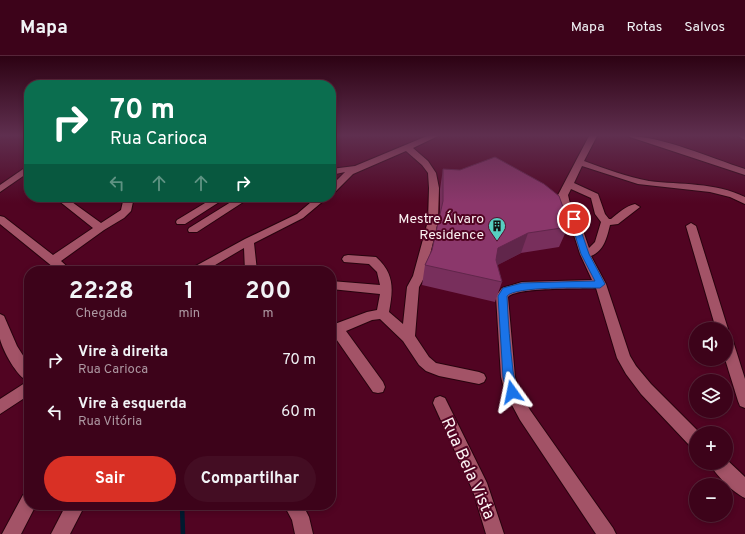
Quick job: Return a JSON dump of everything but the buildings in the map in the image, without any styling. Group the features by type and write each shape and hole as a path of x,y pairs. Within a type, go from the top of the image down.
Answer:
{"street":[{"path":"336,186 350,172 380,158"},
{"path":"408,337 413,287 419,276 433,221 434,188 432,173 421,158"},
{"path":"581,158 563,195 566,208 574,219 585,254 600,284 612,314 624,358 646,389 689,433"},
{"path":"705,158 745,172"},
{"path":"579,162 621,177 645,183 709,188 724,192 745,201"},
{"path":"336,171 360,167"},
{"path":"0,189 24,173"},
{"path":"568,184 595,196 600,214 606,222"},
{"path":"65,202 100,228"},
{"path":"53,261 100,228 122,216 126,212 128,202"},
{"path":"181,222 214,202"},
{"path":"193,230 238,202"},
{"path":"205,266 249,241 300,216 317,202"},
{"path":"606,222 614,222 620,216 635,207"},
{"path":"0,219 60,266"},
{"path":"585,254 596,250 606,222"},
{"path":"691,226 720,322"},
{"path":"249,241 251,266"},
{"path":"348,259 368,259 376,263 385,274 387,290 384,314"},
{"path":"600,284 522,286 506,290 502,296 508,377 512,392 525,415 607,534"},
{"path":"336,285 387,290"},
{"path":"378,387 338,329 371,315 384,314 408,337 424,361 431,367 479,378"},
{"path":"0,319 4,335 13,354 24,368"},
{"path":"733,357 740,373 745,401"},
{"path":"0,407 24,390"},
{"name":"Rua Bela Vista","path":"440,403 481,489 496,534"},
{"path":"725,470 745,489"},
{"path":"11,534 24,509"},
{"path":"60,534 73,510"},
{"path":"296,510 300,517 304,534"}],"waterway":[{"path":"182,510 183,534"}],"place":[{"name":"Mestre Álvaro Residence","path":"497,241"}],"route":[{"path":"512,392 508,377 504,338 502,296 506,290 522,286 600,284 585,254 574,219"}]}
